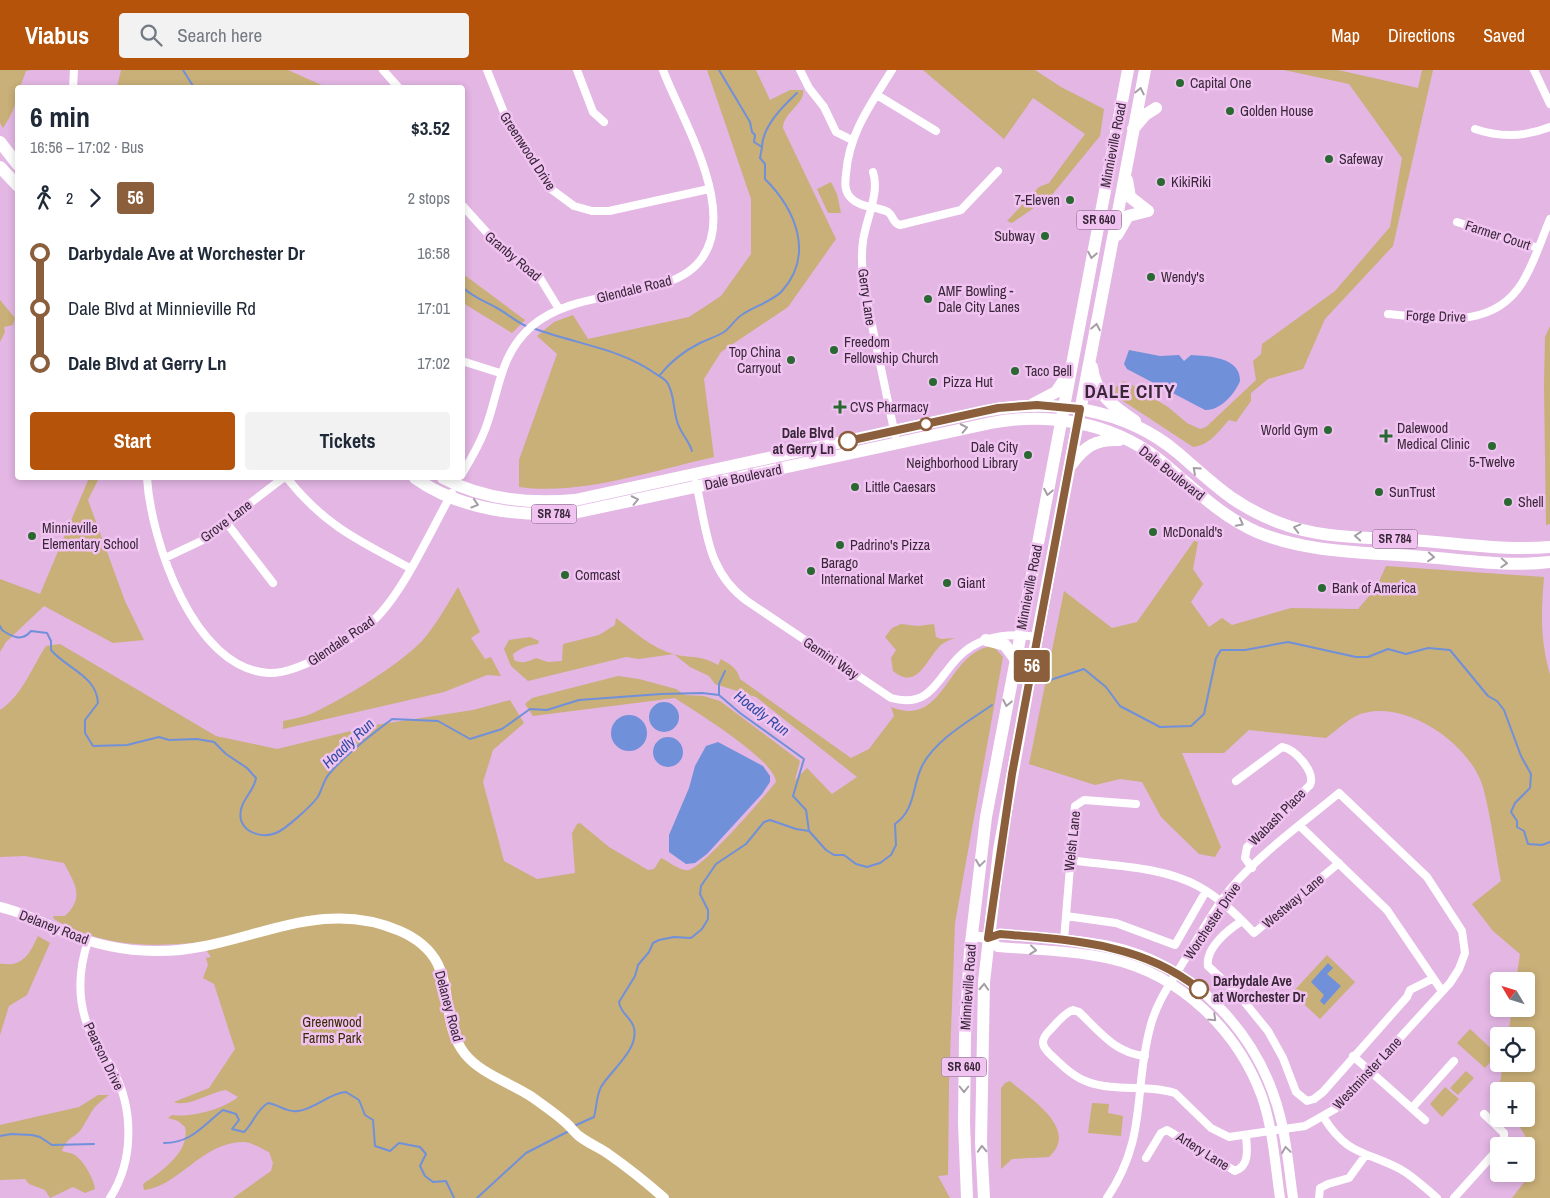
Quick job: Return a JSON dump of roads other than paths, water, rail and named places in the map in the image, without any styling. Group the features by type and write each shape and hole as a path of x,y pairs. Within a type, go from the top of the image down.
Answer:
{"main road":[{"name":"Minnieville Road","path":"967,1198 964,1070 968,980 986,817 1128,70"},
{"name":"Minnieville Road","path":"984,1198 981,1142 982,1041 988,938 999,850 1077,423 1145,70"},
{"path":"1133,129 1145,115 1156,108"},
{"path":"0,142 15,161"},
{"path":"0,166 15,183"},
{"path":"1111,246 1127,217 1148,211 1130,197 1126,168"},
{"path":"1091,354 1093,380 1098,391 1148,433"},
{"path":"1029,406 1056,392 1070,370"},
{"name":"Dale Boulevard","path":"432,480 458,483 493,509 534,514 581,511 696,480 894,431 998,408 1029,406 1064,407 1080,409 1113,418 1148,433 1177,452 1228,497 1244,507 1291,527 1341,535 1499,547 1550,547"},
{"path":"1023,418 1045,426 1057,444"},
{"name":"Dale Boulevard","path":"696,480 897,444 991,423 1023,418 1061,420 1077,423 1128,440 1156,458 1231,518 1259,532 1284,541 1322,549 1489,562 1550,562"},
{"path":"1070,467 1082,450 1093,443 1105,440 1128,440"},
{"path":"986,640 1005,645 1016,660"}],"street":[{"path":"73,85 74,70"},
{"path":"384,70 396,85"},
{"name":"Greenwood Drive","path":"487,70 507,120 551,189 574,206 592,211 609,211 709,189"},
{"path":"577,70 593,112 604,122"},
{"name":"Glendale Road","path":"465,469 486,428 500,373 505,362 520,338 540,320 559,309 670,282 689,271 701,258 711,236 714,216 709,189 695,141 663,70"},
{"path":"800,70 809,88 824,107 836,132 852,140"},
{"path":"892,70 856,129 852,140 846,166 846,190 854,201 890,214 895,223 900,225 954,214 966,207 998,171"},
{"path":"1534,70 1550,104"},
{"path":"877,95 936,131"},
{"path":"1475,129 1495,135 1513,136 1528,134 1550,126"},
{"name":"Gerry Lane","path":"873,172 876,184 862,253 864,287 897,444"},
{"name":"Granby Road","path":"465,208 499,246 540,278 559,309"},
{"name":"Forge Drive","path":"1388,314 1454,319 1474,317 1494,310 1513,295 1522,284 1550,219"},
{"name":"Farmer Court","path":"1457,222 1538,248"},
{"path":"465,362 500,373"},
{"name":"Glendale Road","path":"147,480 152,515 165,558 188,607 217,648 242,666 269,673 301,667 362,630 390,602 458,483"},
{"name":"Grove Lane","path":"165,558 192,547 280,480"},
{"path":"289,480 311,506 335,526 410,568"},
{"name":"Gemini Way","path":"696,480 714,561 727,584 747,601 886,696 904,701 926,695 938,685 962,654 986,640 998,636 1020,634 1037,637"},
{"path":"226,522 273,583"},
{"name":"Wabash Place","path":"1236,781 1282,747 1288,749 1310,770 1312,776 1310,785 1247,847 1245,858 1252,868"},
{"name":"Worchester Drive","path":"1107,1198 1121,1174 1131,1150 1138,1120 1145,1056 1152,1017 1170,984 1221,902 1252,868 1339,793"},
{"name":"Westminster Lane","path":"1145,1056 1128,1054 1118,1048 1079,1012 1073,1010 1057,1023 1043,1040 1044,1048 1079,1078 1096,1084 1176,1094 1216,1132 1229,1136 1246,1136 1306,1126 1324,1118 1335,1109 1455,976 1463,961 1465,946 1462,932 1427,877 1339,793"},
{"name":"Welsh Lane","path":"1064,940 1074,809 1076,804 1084,800 1136,804"},
{"path":"1300,826 1394,918 1432,979 1442,991"},
{"name":"Westway Lane","path":"1070,860 1164,874 1187,881 1206,890 1254,933 1339,863"},
{"path":"1066,916 1116,923 1175,945 1206,890"},
{"name":"Delaney Road","path":"0,907 88,941 139,950 191,949 291,924 339,917 368,921 399,930 417,941 438,964 446,988 454,1030 462,1050 468,1057 483,1069 532,1097 565,1122 578,1135 631,1170 664,1198"},
{"path":"1242,921 1224,934 1208,957 1208,966 1238,994 1268,1031 1283,1058 1298,1096 1310,1101 1319,1096 1407,997 1410,990 1432,979"},
{"path":"972,936 988,938 1000,934 1110,946 1130,952 1177,973 1198,988 1220,1008 1253,1049 1275,1096 1284,1130 1293,1198"},
{"path":"988,938 998,946 1113,960 1146,972 1170,984 1216,1022 1239,1049 1262,1098 1270,1132 1280,1198"},
{"name":"Pearson Drive","path":"88,941 80,981 82,1007 91,1035 118,1082 128,1125 124,1166 110,1198"},
{"path":"1353,1056 1425,1120"},
{"path":"1412,1108 1454,1061"},
{"path":"1484,1114 1504,1134 1504,1137"},
{"path":"1324,1118 1346,1145 1365,1156 1402,1170 1437,1198"},
{"name":"Artery Lane","path":"1146,1158 1161,1133 1167,1130 1235,1171 1242,1167 1246,1160 1246,1136"},
{"path":"1319,1198 1319,1192 1324,1185 1349,1178 1365,1156"},
{"path":"1454,1198 1490,1157"}],"water":[{"path":"1129,350 1160,356 1179,355 1184,361 1191,355 1222,359 1235,367 1239,373 1240,381 1235,391 1226,401 1216,408 1205,410 1127,369 1124,364"},
{"path":"664,702 675,706 679,717 675,728 664,732 653,728 649,717 653,706"},
{"path":"629,715 636,716 642,720 646,726 646,740 642,746 636,750 629,751 622,750 616,746 612,740 611,733 612,726 616,720 622,716"},
{"path":"668,737 679,741 683,752 679,763 668,767 657,763 653,752 657,741"},
{"path":"718,742 763,766 770,776 770,782 762,794 707,854 695,863 686,864 669,852 669,835 689,788 695,766 706,746"},
{"path":"1328,963 1333,968 1327,974 1341,986 1324,1005 1320,1001 1324,995 1311,982"}],"waterway":[{"path":"183,70 192,85"},
{"path":"659,376 683,353 724,332 743,314 778,295 792,277 797,262 799,247 797,232 792,218 785,204 765,179 765,164 760,158 762,147 754,142 755,135 752,132 750,122 719,70"},
{"path":"762,146 770,124 780,110 797,93"},
{"path":"465,289 528,327"},
{"path":"533,328 628,358 664,379 672,394 678,424 692,451"},
{"name":"Hoadly Run","path":"0,626 6,633 17,637 24,636 31,631 47,633 51,641 51,650 87,679 96,694 98,703 85,720 85,733 93,746 127,745 159,737 169,740 197,739 214,742 226,754 247,768 256,778 243,803 240,814 243,825 255,834 266,835 276,833 292,823 317,798 327,777 336,766 392,719 438,721 470,739 502,729 530,709 547,710 579,700 702,693 719,695 740,713 804,759 793,796 806,810 809,831"},
{"path":"1044,682 1084,669 1106,687 1120,706 1160,727 1191,726 1204,714 1216,658 1221,650 1245,650 1288,642 1356,657 1368,657 1388,649 1406,654 1428,648 1450,650 1488,696 1497,701 1504,710 1521,756 1531,774 1530,788 1515,803 1511,812 1517,821 1517,827 1524,831 1528,844 1542,845 1550,842"},
{"path":"719,695 719,684 725,671"},
{"path":"574,1126 594,1117 601,1087 632,1044 634,1036 633,1024 621,1009 619,1002 635,976 638,965 649,952 653,943 674,937 691,938 702,929 708,919 708,910 700,894 701,886 716,864 746,844 764,822 770,820 796,829 809,831 826,850 834,855 844,855 856,864 867,867 880,863 891,855 896,845 895,824 907,811 922,766 928,757 944,739 992,705"},
{"path":"164,1143 190,1137 223,1110 236,1114 239,1120 232,1129 244,1132 260,1110 268,1103 290,1111 298,1111 304,1110 334,1095 346,1092 359,1100 365,1115 373,1120 375,1146 390,1151 399,1143 420,1147 426,1154 420,1166 425,1176 433,1182 446,1181 454,1198"},
{"path":"477,1198 526,1153 569,1131"},
{"path":"0,1136 11,1134 32,1135 40,1137 52,1145 94,1144"}],"place":[{"name":"Capital One","path":"1180,83"},
{"name":"Golden House","path":"1230,111"},
{"name":"Safeway","path":"1329,159"},
{"name":"KikiRiki","path":"1161,182"},
{"name":"7-Eleven","path":"1070,200"},
{"name":"Subway","path":"1045,236"},
{"name":"Wendy's","path":"1151,277"},
{"name":"AMF Bowling - Dale City Lanes","path":"928,299"},
{"name":"Freedom Fellowship Church","path":"834,350"},
{"name":"Top China Carryout","path":"791,360"},
{"name":"Taco Bell","path":"1015,371"},
{"name":"Pizza Hut","path":"933,382"},
{"name":"CVS Pharmacy","path":"840,407"},
{"name":"World Gym","path":"1328,430"},
{"name":"Dalewood Medical Clinic","path":"1386,436"},
{"name":"Dale Blvd at Gerry Ln","path":"848,441"},
{"name":"5-Twelve","path":"1492,446"},
{"name":"Dale City Neighborhood Library","path":"1028,455"},
{"name":"Little Caesars","path":"855,487"},
{"name":"SunTrust","path":"1379,492"},
{"name":"Shell","path":"1508,502"},
{"name":"McDonald's","path":"1153,532"},
{"name":"Minnieville Elementary School","path":"32,536"},
{"name":"Padrino's Pizza","path":"840,545"},
{"name":"Barago International Market","path":"811,571"},
{"name":"Comcast","path":"565,575"},
{"name":"Giant","path":"947,583"},
{"name":"Bank of America","path":"1322,588"},
{"name":"Darbydale Ave at Worchester Dr","path":"1199,989"}],"district":[{"name":"DALE CITY","path":"1130,391"}],"park label":[{"name":"Greenwood Farms Park","path":"332,1030"}]}
